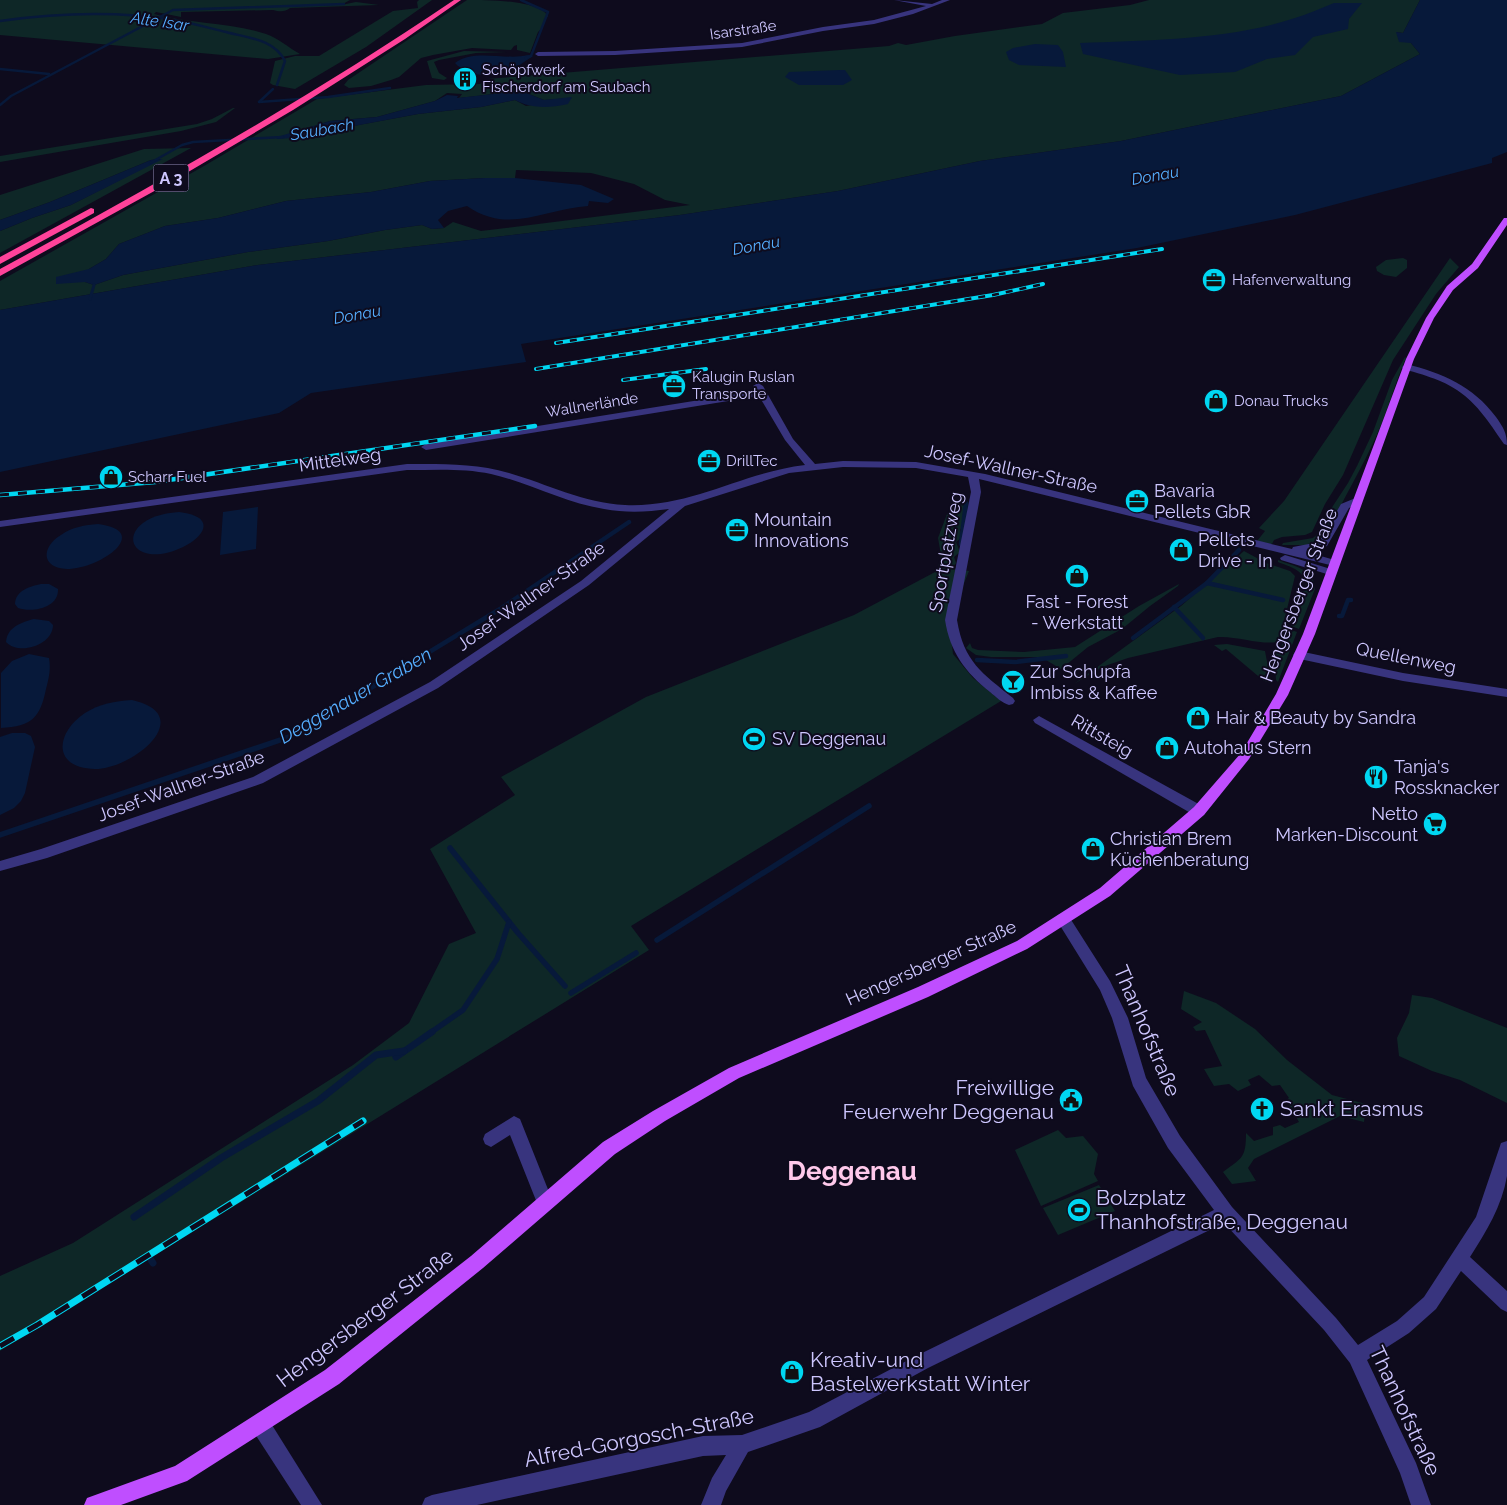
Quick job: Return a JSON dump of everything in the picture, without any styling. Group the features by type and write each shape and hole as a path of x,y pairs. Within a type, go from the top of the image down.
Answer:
{"highway":[{"path":"406,26 444,0"},
{"name":"A 3","path":"0,273 209,156 340,79 458,0"},
{"path":"267,111 325,78 398,31"},
{"path":"0,261 99,206"}],"main road":[{"name":"Hengersberger Straße","path":"94,1505 180,1474 332,1377 477,1262 609,1148 734,1073 949,980 1022,945 1105,892 1199,811 1245,756 1282,695 1320,603 1406,367 1430,318 1450,288 1475,266 1507,220"}],"street":[{"path":"897,0 933,6"},
{"name":"Isarstraße","path":"538,54 634,52 742,45 823,29 874,22 911,13 947,0"},
{"path":"1406,367 1464,387 1498,425 1507,442"},
{"name":"Wallnerlände","path":"426,447 760,389 800,456 814,468"},
{"name":"Josef-Wallner-Straße","path":"0,866 42,854 258,780 434,685 585,584 681,504 788,470 843,464 916,465 973,475 1273,549 1280,556 1332,568"},
{"name":"Mittelweg","path":"0,524 407,467 467,468 491,471 594,504 615,507 653,508 681,504"},
{"name":"Sportplatzweg","path":"973,475 976,492 951,620 953,639 962,658 979,676 1009,701"},
{"name":"Hengersberger Straße","path":"1273,549 1306,549 1323,544 1345,506 1358,500"},
{"name":"Quellenweg","path":"1299,655 1403,677 1507,693"},
{"name":"Rittsteig","path":"1039,720 1199,811"},
{"name":"Thanhofstraße","path":"1063,919 1105,986 1120,1018 1139,1081 1153,1108 1174,1142 1226,1213 1330,1324 1356,1357 1409,1470 1421,1505"},
{"path":"491,1140 514,1124 545,1202"},
{"path":"1356,1357 1403,1327 1430,1304 1458,1258 1482,1224 1488,1211 1507,1149"},
{"name":"Alfred-Gorgosch-Straße","path":"432,1505 703,1446 742,1444 813,1420 922,1362 1226,1213"},
{"path":"1458,1258 1507,1303"},
{"path":"260,1424 312,1505"},
{"path":"711,1505 719,1485 742,1444"}],"green space":[{"path":"0,0 350,0 341,5 356,2 379,5 290,8 282,11 181,12 181,17 156,12 154,14 252,30 270,36 300,54 268,59 0,35"},
{"path":"419,0 432,0 366,47 295,89 270,83 275,61 295,56 319,56 393,11 418,8 417,2"},
{"path":"467,0 524,4 543,11 548,16 543,23 543,27 538,32 530,53 517,50 517,45 511,50 472,48 421,58 399,77 371,86 349,88 344,85 348,80"},
{"path":"1149,0 1420,0 1403,33 1396,32 1411,43 1420,54 1341,96 1121,141 980,161 838,191 680,215 258,265 0,310 0,281 204,166 317,99 426,85 480,84 487,79 889,46 898,43 906,45 1042,24 1063,13 1130,5","holes":["521,91 544,100 572,98 526,106 515,100 481,107 418,114 337,129 308,137 277,138 330,121 377,117 435,101 447,93 462,94 459,98","516,170 591,173 634,184 665,200 690,205 481,231 453,222 444,228 432,229 422,225 248,252 123,275 94,285 85,282 89,269 106,259 119,244 165,226 218,218 286,201 371,192 430,181 515,178"]},
{"path":"464,51 507,52 476,53 439,60 434,62 439,73 447,78 444,80 432,78 427,61"},
{"path":"235,108 216,122 181,131 0,162 0,156 197,124 212,119"},
{"path":"191,148 0,253 0,231 71,205 161,159 151,160 50,202 0,220 0,195 144,149"},
{"path":"1403,258 1407,260 1407,268 1396,277 1384,275 1377,271 1376,267 1386,260"},
{"path":"1450,258 1459,267 1436,294 1393,360 1343,475 1325,504 1312,532 1305,535 1282,537 1274,540 1272,544 1257,541 1265,531 1259,528 1284,501"},
{"path":"1405,357 1379,431 1325,537 1306,545 1282,545 1283,543 1313,538 1321,531 1329,512 1357,466 1373,432 1392,380"},
{"path":"959,503 967,507 967,513 963,518 964,525 960,530 962,537 956,542 960,552 954,557 956,563 952,569 969,571 949,620 953,654 973,678 1001,701 631,926 649,950 0,1351 0,1276 73,1243 353,1065 409,1023 449,944 476,933 430,849 515,795 501,777 646,697 854,615 937,571 941,555 938,538 947,514"},
{"path":"1244,551 1266,563 1290,571 1295,576 1279,642 1271,643 1218,637 1128,658 1102,667 1074,684 1181,606"},
{"path":"1278,560 1302,569 1314,582 1315,589 1299,629 1291,626 1306,584 1299,572 1278,562"},
{"path":"1179,584 1122,629 1088,647 1061,669 1041,657 991,657 976,655 966,648 970,643 972,648 978,650 1024,652 1075,647 1139,606"},
{"path":"1289,629 1297,632 1278,682 1276,680 1274,651 1280,649"},
{"path":"1227,644 1265,651 1271,683 1264,681 1226,649 1222,651 1214,645"},
{"path":"1184,991 1216,1003 1255,1029 1287,1060 1332,1095 1366,1104 1364,1122 1340,1116 1254,1159 1248,1168 1256,1181 1232,1184 1223,1172 1242,1157 1246,1133 1254,1141 1273,1135 1273,1127 1280,1125 1285,1128 1299,1122 1286,1100 1289,1098 1280,1085 1272,1086 1259,1075 1248,1080 1251,1085 1238,1091 1229,1084 1214,1086 1204,1069 1222,1066 1205,1030 1196,1031 1193,1027 1202,1022 1181,1009"},
{"path":"1412,995 1432,998 1507,1028 1507,1103 1460,1080 1432,1071 1399,1056 1397,1038 1409,1013"},
{"path":"1058,1130 1066,1138 1083,1136 1098,1154 1094,1174 1098,1181 1041,1206 1015,1150"},
{"name":"Bolzplatz Thanhofstraße, Deggenau","path":"1099,1185 1115,1211 1058,1235 1043,1208"}],"water":[{"name":"Donau","path":"1420,0 1507,0 1507,152 1492,158 1492,163 1295,215 1137,248 521,344 526,362 311,393 279,413 0,472 0,310 258,265 680,215 838,191 980,161 1121,141 1341,96 1420,54 1411,43 1399,42 1396,32 1403,33"},
{"path":"1334,3 1362,3 1349,19 1348,29 1313,37 1295,55 1267,59 1235,72 1180,75 1083,54 1080,43 1189,38 1243,31 1295,18"},
{"path":"1035,44 1058,45 1063,52 1066,67 1019,65 1009,60 1006,52 1013,48"},
{"path":"471,56 510,57 533,56 515,68 482,75 461,72 464,69 455,63"},
{"path":"845,70 852,80 843,85 799,85 785,77 789,72"},
{"path":"521,91 544,100 572,97 568,104 554,106 534,106 515,100 481,107 418,114 338,129 308,137 277,139 277,137 330,121 377,117 435,101 447,95 458,96 457,98"},
{"path":"163,159 71,205 0,231 0,220 50,202 151,160"},
{"path":"515,178 581,185 614,199 608,203 589,201 588,206 512,220 497,219 467,206 448,211 438,220 444,228 432,229 422,225 385,230 328,241 248,252 123,275 94,285 85,282 56,284 56,277 89,269 106,259 119,244 165,226 218,218 286,201 371,192 430,181"},
{"path":"258,507 256,549 220,555 223,512"},
{"path":"179,512 195,516 203,522 203,529 198,537 176,550 163,554 143,552 135,546 133,537 138,527 143,523 156,516"},
{"path":"98,524 114,528 121,534 121,541 116,549 106,557 94,563 67,569 58,568 48,561 47,551 54,540 74,528"},
{"path":"41,584 49,584 58,589 54,601 37,609 18,608 15,604 20,592"},
{"path":"34,619 49,621 53,625 52,632 42,643 27,648 19,648 6,642 12,629"},
{"path":"29,654 49,658 49,677 41,707 33,719 20,725 1,728 1,673 12,661"},
{"path":"132,700 151,707 160,717 160,728 153,740 127,760 110,767 95,769 71,763 65,756 63,748 68,730 75,721 90,710 102,705"},
{"path":"12,733 25,733 31,736 35,747 25,793 21,801 14,808 0,815 0,737"}],"waterway":[{"name":"Saubach","path":"521,0 548,12 531,56 526,58"},
{"path":"158,18 173,10 344,4"},
{"name":"Alte Isar","path":"0,21 43,16 87,14 158,18"},
{"path":"0,105 11,96 158,18"},
{"name":"Alte Isar","path":"158,18 194,24 260,40 274,48 285,61 277,85"},
{"path":"0,69 49,74"},
{"path":"273,89 259,102 328,97 390,88"},
{"name":"Saubach","path":"150,163 182,145 193,142 283,137"},
{"path":"90,299 94,285"},
{"name":"Deggenauer Graben","path":"961,544 966,503"},
{"name":"Deggenauer Graben","path":"403,668 500,609 629,522"},
{"name":"Deggenauer Graben","path":"1207,583 1239,550"},
{"name":"Deggenauer Graben","path":"1174,607 1207,583"},
{"path":"1207,583 1283,600"},
{"path":"1339,616 1342,616 1348,600 1351,600"},
{"name":"Deggenauer Graben","path":"1133,638 1174,607"},
{"path":"1174,607 1203,638"},
{"name":"Deggenauer Graben","path":"977,660 1015,662 1066,656"},
{"name":"Deggenauer Graben","path":"0,835 289,737 405,667"},
{"path":"657,940 869,806"},
{"path":"450,848 518,933 565,986"},
{"path":"430,1033 463,1010 497,959 509,922"},
{"path":"571,993 636,953"},
{"path":"396,1057 432,1032"},
{"path":"134,1217 221,1158 318,1101 376,1055 404,1051"}],"railway":[{"path":"556,343 1162,249"},
{"path":"536,369 993,295 1043,284"},
{"path":"623,380 706,369"},
{"path":"0,495 155,482 535,426"},
{"path":"0,1346 37,1325 363,1121"}],"place":[{"name":"Schöpfwerk Fischerdorf am Saubach","path":"465,79"},
{"name":"Hafenverwaltung","path":"1214,280"},
{"name":"Kalugin Ruslan Transporte","path":"674,386"},
{"name":"Donau Trucks","path":"1216,401"},
{"name":"DrillTec","path":"709,461"},
{"name":"Scharr Fuel","path":"111,477"},
{"name":"Bavaria Pellets GbR","path":"1137,501"},
{"name":"Mountain Innovations","path":"737,530"},
{"name":"Pellets Drive - In","path":"1181,550"},
{"name":"Fast - Forest - Werkstatt","path":"1077,576"},
{"name":"Zur Schupfa Imbiss & Kaffee","path":"1013,682"},
{"name":"Hair & Beauty by Sandra","path":"1198,718"},
{"name":"SV Deggenau","path":"754,739"},
{"name":"Autohaus Stern","path":"1167,748"},
{"name":"Tanja's Rossknacker","path":"1376,777"},
{"name":"Netto Marken-Discount","path":"1435,824"},
{"name":"Christian Brem Küchenberatung","path":"1093,849"},
{"name":"Freiwillige Feuerwehr Deggenau","path":"1071,1100"},
{"name":"Sankt Erasmus","path":"1262,1109"},
{"name":"Bolzplatz Thanhofstraße, Deggenau","path":"1079,1210"},
{"name":"Kreativ-und Bastelwerkstatt Winter","path":"792,1372"}],"district":[{"name":"Deggenau","path":"852,1171"}]}
